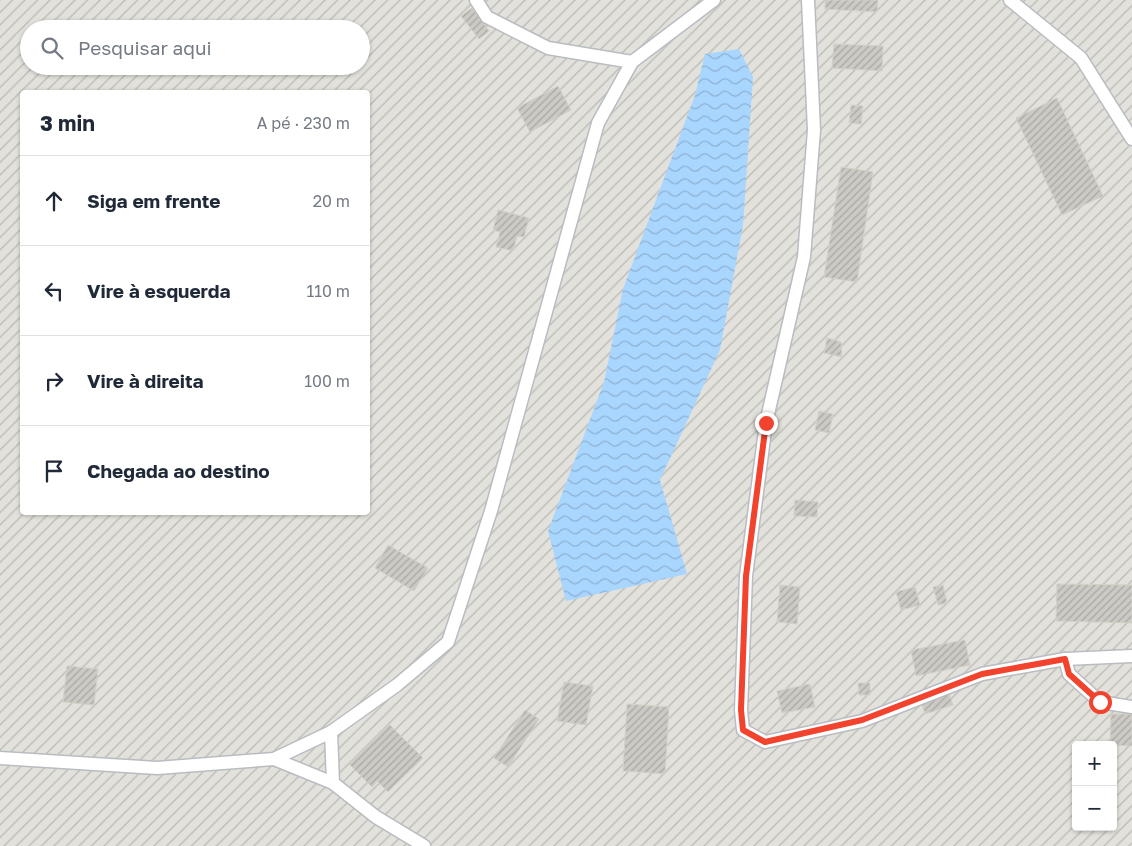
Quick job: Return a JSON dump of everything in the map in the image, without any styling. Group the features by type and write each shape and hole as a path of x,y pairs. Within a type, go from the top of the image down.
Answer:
{"lane":[{"path":"476,0 487,17 548,48 632,62"},
{"path":"0,758 157,768 274,759 331,732 397,685 448,642 491,511 598,122 632,62 714,0"},
{"path":"808,0 814,130 805,247 766,423 746,576 741,710 743,730 765,742 862,720 982,674 1065,659 1132,656"},
{"path":"1010,0 1081,58 1132,139"},
{"path":"1065,659 1069,674 1100,702 1132,707"},
{"path":"331,732 333,783"},
{"path":"274,759 333,783 376,817 424,846"}],"shaded area":[{"path":"0,0 1132,0 1132,846 0,846"}],"water":[{"path":"739,49 753,77 743,225 720,350 660,480 687,574 566,601 548,531 604,382 623,289 695,95 705,54"}],"building":[{"path":"825,0 878,0 877,12 825,9"},
{"path":"472,8 489,31 479,39 461,16"},
{"path":"834,44 883,46 882,71 832,68"},
{"path":"558,86 571,110 530,132 517,108"},
{"path":"1057,98 1103,196 1062,215 1016,118"},
{"path":"851,105 863,106 861,124 849,123"},
{"path":"841,167 873,172 857,282 824,277"},
{"path":"498,210 529,218 524,237 517,236 513,251 496,247 500,232 493,230"},
{"path":"827,338 841,342 842,357 824,353"},
{"path":"819,411 833,414 829,433 815,430"},
{"path":"795,500 818,502 817,517 794,516"},
{"path":"388,545 428,568 414,591 375,568"},
{"path":"1057,584 1132,585 1132,623 1056,621"},
{"path":"780,585 800,587 797,624 777,622"},
{"path":"943,585 947,603 938,605 933,587"},
{"path":"915,587 920,605 901,610 896,592"},
{"path":"965,640 970,665 916,676 911,650"},
{"path":"67,666 98,669 94,705 63,702"},
{"path":"564,682 593,686 586,725 557,721"},
{"path":"858,683 870,683 870,695 859,695"},
{"path":"810,684 815,707 782,713 777,691"},
{"path":"949,693 953,705 925,714 921,701"},
{"path":"627,704 669,707 665,774 623,771"},
{"path":"525,710 539,719 508,767 494,758"},
{"path":"1111,714 1132,714 1132,746 1117,745 1117,741 1110,741"},
{"path":"389,724 423,758 388,792 377,781 372,787 349,764"}],"route":[{"path":"766,423 746,576 741,710 743,730 765,742 862,720 982,674 1065,659 1069,674 1100,702"}]}
